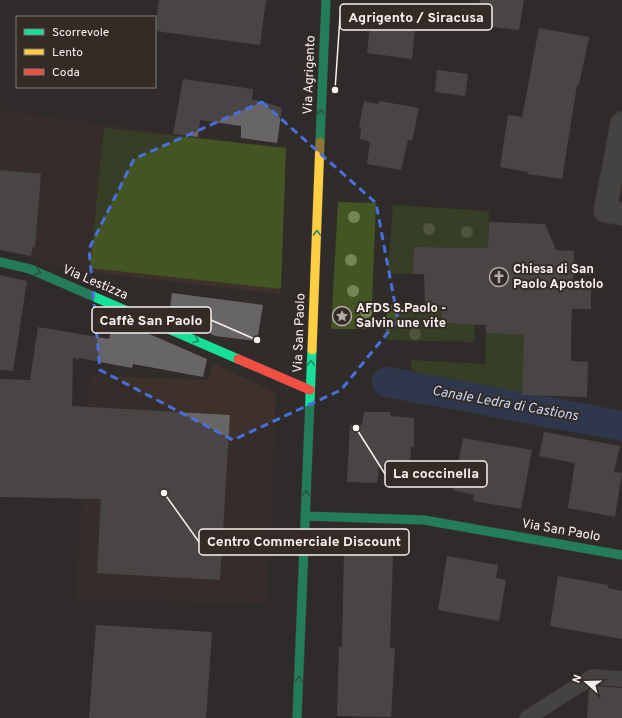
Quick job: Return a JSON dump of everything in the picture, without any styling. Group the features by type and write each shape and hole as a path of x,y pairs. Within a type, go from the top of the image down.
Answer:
{"main road":[{"name":"Via Agrigento","path":"320,151 326,0"},
{"name":"Via San Paolo","path":"297,718 320,151"},
{"name":"Via Lestizza","path":"0,262 30,269 310,390"},
{"name":"Via San Paolo","path":"305,516 424,520 622,555"}],"street":[{"path":"614,212 622,123"}],"lane":[{"path":"527,718 592,677 622,679"}],"highlighted area":[{"path":"262,102 376,203 398,320 341,390 233,440 100,370 89,249 134,159"}],"shaded area":[{"path":"0,110 286,148 280,294 56,268 31,256 0,249"},
{"path":"213,363 276,393 267,604 76,598 90,375 208,380"}],"green space":[{"path":"104,128 286,148 281,289 90,268"},
{"path":"338,202 376,203 371,329 331,329"},
{"path":"393,205 489,211 488,248 414,247 413,274 388,274"},
{"path":"387,305 442,305 443,323 460,324 475,313 474,342 385,340"},
{"path":"486,333 545,336 522,395 412,371 411,360 485,364"}],"building":[{"path":"159,0 266,0 260,45 156,31"},
{"path":"480,0 524,0 519,30 477,25"},
{"path":"371,15 416,20 412,59 367,53"},
{"path":"539,28 589,37 579,85 577,85 562,179 528,174 528,172 500,167 508,115 522,117"},
{"path":"437,70 468,74 465,96 435,92"},
{"path":"183,79 253,89 252,100 261,101 282,108 277,143 241,138 241,126 200,120 198,137 173,134"},
{"path":"364,101 379,104 379,101 419,108 412,141 408,140 401,170 367,164 370,142 360,139 361,128 359,127"},
{"path":"0,170 41,174 35,247 33,247 31,256 0,250"},
{"name":"Chiesa di San Paolo Apostolo","path":"489,222 545,224 556,250 574,251 573,280 591,283 591,309 572,309 571,336 571,361 588,362 587,397 522,395 524,335 486,333 486,325 442,323 442,305 425,305 424,274 413,274 414,247 488,248"},
{"path":"0,275 27,281 13,371 0,370"},
{"path":"172,293 263,305 257,341 215,336 169,315"},
{"path":"113,320 119,321 207,359 203,377 133,364 132,368 73,358 72,406 230,415 220,580 97,573 101,499 0,497 0,379 30,380 38,327 109,339"},
{"path":"364,412 390,412 391,416 414,418 414,447 411,447 410,468 379,467 377,483 347,482 350,425 362,425"},
{"path":"544,432 620,446 614,472 622,473 615,517 568,508 575,463 539,456"},
{"path":"463,438 532,450 521,509 473,501 474,495 453,490"},
{"path":"344,553 393,555 390,648 395,648 391,717 337,716 339,646 342,647"},
{"path":"447,556 498,565 496,578 506,580 499,621 438,610"},
{"path":"558,576 608,585 608,588 622,591 622,639 550,626"},
{"path":"96,625 212,632 206,718 89,718"},
{"path":"594,686 622,688 622,718 587,718 589,690"}],"waterway":[{"name":"Canale Ledra di Castions","path":"387,382 622,426"}],"traffic: fast":[{"path":"320,142 326,0"},
{"path":"0,262 30,269 238,359"},
{"path":"297,718 312,350"},
{"path":"305,516 424,520 622,555"}],"traffic: slow":[{"path":"312,350 320,142"}],"traffic: jam":[{"path":"238,359 310,390"}],"place":[{"name":"Agrigento / Siracusa","path":"335,90"},
{"name":"Chiesa di San Paolo Apostolo","path":"499,277"},
{"name":"AFDS S.Paolo - Salvin une vite","path":"342,316"},
{"name":"Caffè San Paolo","path":"257,340"},
{"name":"La coccinella","path":"356,428"},
{"name":"Centro Commerciale Discount","path":"164,493"}]}
